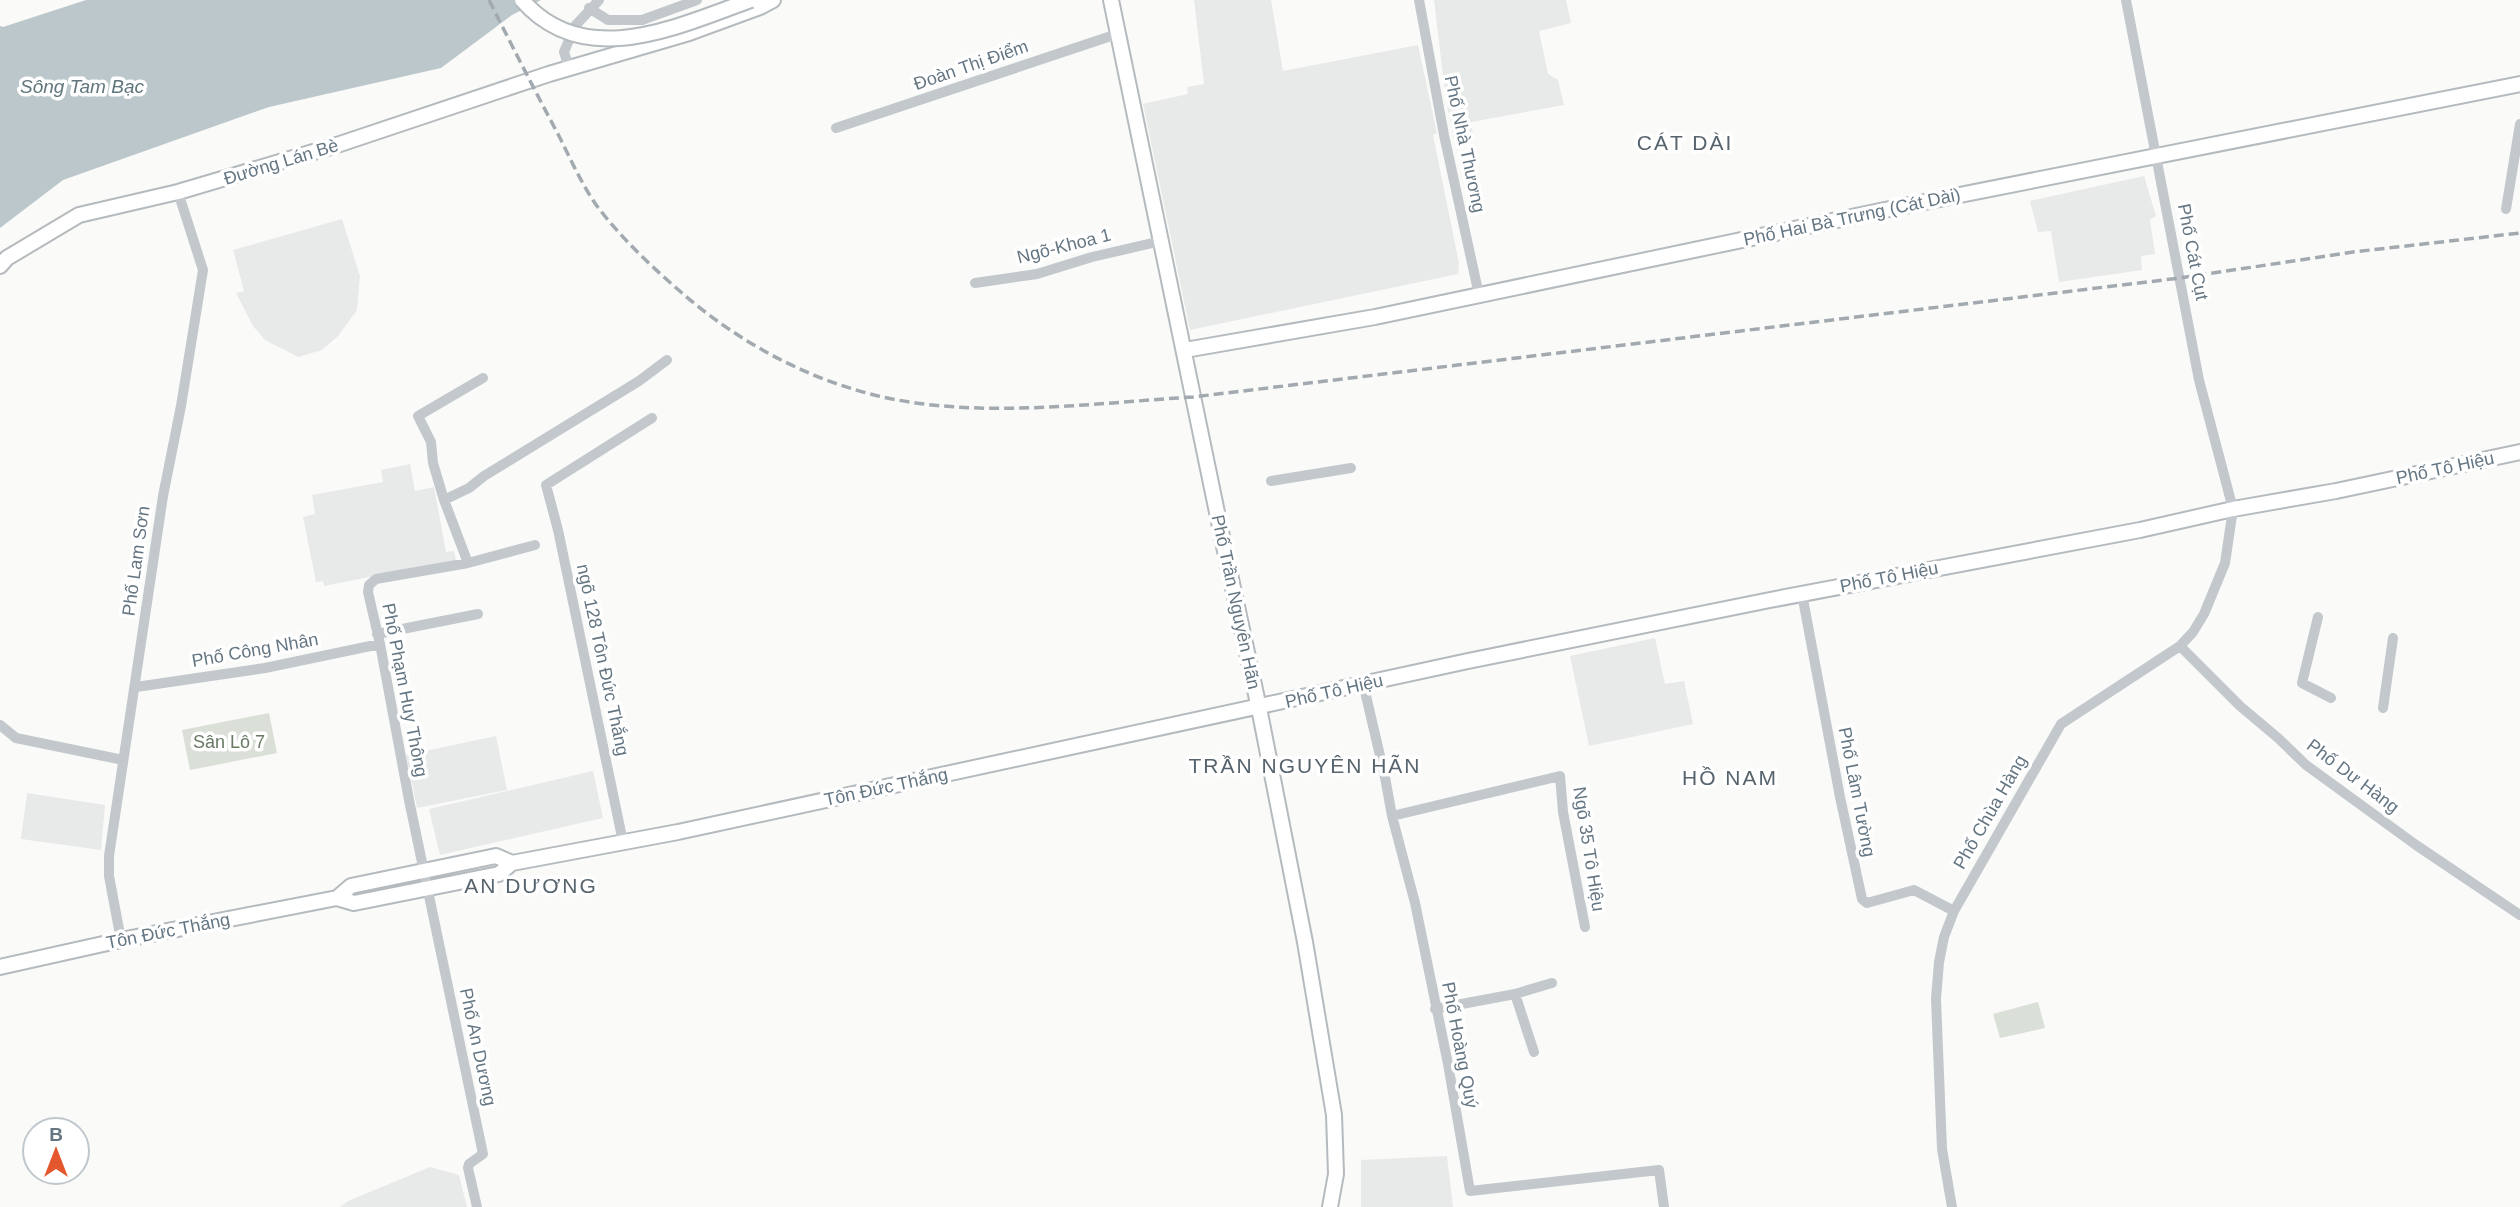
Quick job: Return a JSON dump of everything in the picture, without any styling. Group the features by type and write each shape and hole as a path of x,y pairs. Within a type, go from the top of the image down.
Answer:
{"main road":[{"path":"522,0 532,12 556,28 577,35 622,40 656,34 751,0"},
{"name":"Đường Lán Bè","path":"0,266 7,258 79,215 178,192 337,145 569,68 689,33 761,7 773,0"},
{"name":"Phố Trần Nguyên Hãn","path":"1111,0 1259,708 1305,942 1334,1115 1336,1174 1330,1207"},
{"name":"Phố Hai Bà Trưng (Cát Dài)","path":"1185,350 1375,317 2155,156 2520,84"},
{"name":"Phố Tô Hiệu","path":"1259,708 1363,683 1802,594 2336,491 2520,452"},
{"name":"Tôn Đức Thắng","path":"0,967 121,940 337,898 354,903 499,874 512,863 1259,708"},
{"name":"Tôn Đức Thắng","path":"337,898 351,886 423,870 496,856 512,863"}],"street":[{"path":"569,68 564,52 575,26 599,0"},
{"path":"589,8 608,20 642,20 697,0"},
{"name":"Phố Nhà Thương","path":"1419,0 1444,135 1479,295"},
{"name":"Phố Cát Cụt","path":"2126,0 2199,380 2233,509"},
{"name":"Đoàn Thị Điểm","path":"835,128 1117,34"},
{"path":"2506,209 2520,124"},
{"name":"Phố Lam Sơn","path":"121,940 109,876 109,856 163,496 203,270 178,192"},
{"name":"Ngõ-Khoa 1","path":"975,283 1037,274 1092,257 1161,241"},
{"path":"444,500 469,488 484,476 639,381 667,360"},
{"path":"468,563 444,500 433,463 431,442 418,416 483,378"},
{"name":"ngõ 128 Tôn Đức Thắng","path":"623,842 558,530 546,485 652,418"},
{"path":"1271,481 1351,468"},
{"name":"Phố Chùa Hàng","path":"1952,1207 1942,1149 1936,999 1944,937 1954,911 2061,724 2180,646 2193,632 2204,614 2225,563 2233,509"},
{"name":"Phố Phạm Huy Thông","path":"427,888 368,592 369,585 376,579 468,563 535,545"},
{"name":"Phố Lâm Tường","path":"1802,594 1862,899 1867,903 1914,890 1954,911"},
{"name":"Phố Công Nhân","path":"136,687 265,668 478,614"},
{"path":"2318,617 2302,683 2331,698"},
{"path":"2383,708 2393,638"},
{"name":"Phố Dư Hàng","path":"2180,646 2240,706 2306,765 2410,841 2520,915"},
{"name":"Phố Hoàng Quý","path":"1363,683 1392,816 1415,903 1448,1064 1470,1191 1659,1170 1664,1207"},
{"path":"0,725 16,738 123,760"},
{"name":"Ngõ 35 Tô Hiệu","path":"1392,816 1560,776 1563,812 1585,928"},
{"name":"Phố An Dương","path":"427,888 483,1154 469,1164 468,1168 477,1207"},
{"path":"1435,1009 1515,994 1552,983"},
{"path":"1515,994 1534,1052"}],"shaded area":[{"path":"1194,0 1271,0 1283,71 1418,45 1437,133 1433,135 1459,263 1458,274 1190,330 1143,104 1188,94 1187,87 1204,84"},
{"path":"1434,0 1566,0 1571,23 1539,31 1548,74 1558,80 1564,105 1471,122 1473,135 1454,139 1446,101"},
{"path":"2144,176 2156,216 2150,220 2155,254 2141,256 2142,270 2059,282 2051,231 2038,232 2030,201"},
{"path":"342,219 360,276 357,310 338,336 322,350 298,357 265,340 253,326 236,293 244,291 233,250"},
{"path":"410,464 415,491 434,487 446,552 454,551 456,560 324,586 323,581 316,582 303,517 315,514 312,495 383,482 381,470"},
{"path":"1655,638 1665,684 1684,681 1693,724 1589,746 1570,656"},
{"path":"496,736 507,790 417,808 406,755"},
{"path":"593,771 603,818 440,855 429,809"},
{"path":"27,793 105,805 101,850 21,839"},
{"path":"1447,1156 1453,1207 1361,1207 1361,1160"},
{"path":"430,1167 459,1175 467,1207 340,1207 348,1201"}],"green space":[{"name":"Sân Lô 7","path":"269,713 277,753 190,770 182,730"},
{"path":"2038,1002 2045,1028 2000,1038 1993,1014"}],"water":[{"name":"Sông Tam Bạc","path":"86,0 541,0 512,15 441,68 269,107 63,180 0,228 0,26"}],"railway":[{"path":"489,0 592,198 616,229 659,273 705,312 780,360 863,392 929,405 966,408 1042,407 1193,397 2180,278 2353,252 2520,233"}],"district":[{"name":"CÁT DÀI","path":"1685,143"},
{"name":"TRẦN NGUYÊN HÃN","path":"1305,766"},
{"name":"HỒ NAM","path":"1730,778"},
{"name":"AN DƯƠNG","path":"531,886"}]}
